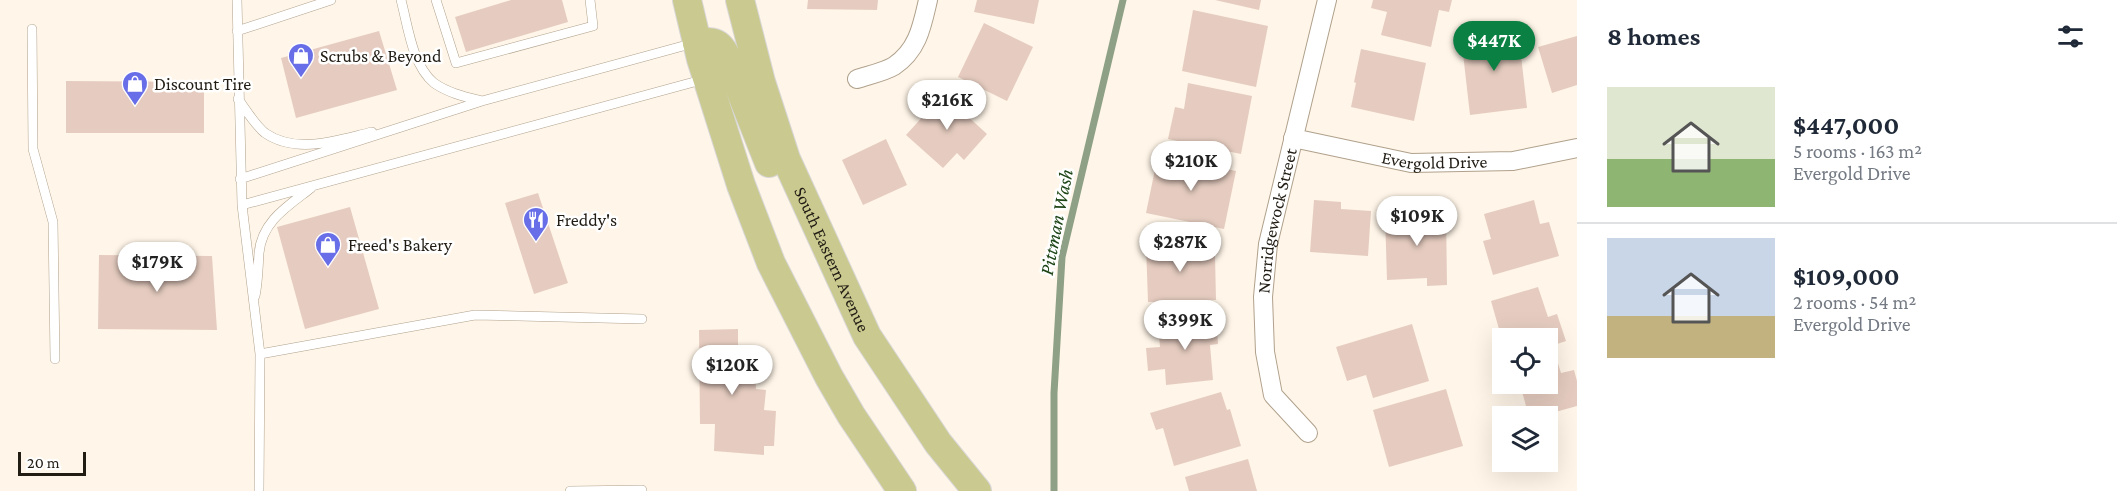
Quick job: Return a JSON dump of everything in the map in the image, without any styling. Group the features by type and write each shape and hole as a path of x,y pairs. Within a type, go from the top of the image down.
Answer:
{"main road":[{"path":"687,0 697,43 741,185 771,263 846,406 902,491"},
{"name":"South Eastern Avenue","path":"740,0 761,82 786,159 867,336 938,442 977,491"},
{"path":"697,43 711,41 722,48 776,181 834,309 867,336"}],"street":[{"path":"857,79 893,67 908,52 919,38 927,0"},
{"name":"Norridgewock Street","path":"1308,433 1274,395 1265,352 1263,297 1268,244 1327,0"},
{"name":"Evergold Drive","path":"1293,138 1411,163 1513,161 1577,148"}],"lane":[{"path":"237,0 240,179 260,354 259,491"},
{"path":"237,31 331,0"},
{"path":"401,0 416,52 422,67 432,81 457,94 482,101"},
{"path":"436,0 456,63 593,26 591,0"},
{"path":"32,29 33,149 53,222 55,359"},
{"path":"240,179 482,101 697,43"},
{"path":"242,205 708,79"},
{"path":"238,99 265,132 284,141 311,145 418,122"},
{"path":"254,305 263,236 285,207 317,184"},
{"path":"260,354 475,315 642,319"},
{"path":"570,491 642,490"}],"building":[{"path":"511,0 562,0 568,22 466,52 455,17"},
{"path":"808,0 878,0 877,10 807,9"},
{"path":"977,0 1039,0 1034,24 974,12"},
{"path":"1215,0 1261,0 1259,10"},
{"path":"1373,0 1452,0 1449,12 1439,10 1431,47 1381,35 1387,12 1371,8"},
{"path":"1193,10 1268,26 1256,87 1182,71"},
{"path":"984,23 1033,47 1007,101 958,77"},
{"path":"1518,29 1527,108 1470,115 1461,36"},
{"path":"379,31 397,90 296,118 281,58"},
{"path":"1577,36 1577,85 1552,93 1538,47"},
{"path":"1361,49 1426,63 1414,121 1351,107"},
{"name":"Discount Tire","path":"66,81 204,82 204,133 66,133"},
{"path":"1188,83 1252,96 1241,154 1168,139 1175,107 1184,109"},
{"path":"946,91 966,109 963,112 987,134 964,160 957,153 943,168 906,135"},
{"path":"886,139 907,185 863,205 842,160"},
{"path":"1158,155 1236,171 1224,229 1146,213"},
{"name":"Freddy's","path":"538,193 568,283 534,294 505,203"},
{"path":"1314,200 1341,202 1341,209 1371,211 1368,256 1310,252"},
{"path":"1534,200 1540,224 1549,222 1559,256 1493,275 1483,241 1491,239 1484,214"},
{"name":"Freed's Bakery","path":"350,207 379,309 305,329 277,227"},
{"path":"1446,212 1447,285 1427,286 1427,278 1387,280 1385,214"},
{"path":"1204,243 1205,255 1215,255 1216,300 1148,302 1146,245"},
{"path":"99,255 212,256 217,330 98,329"},
{"path":"1538,287 1548,317 1557,314 1566,341 1558,344 1558,328 1499,328 1491,301"},
{"path":"1216,318 1218,344 1210,345 1213,380 1166,385 1165,369 1148,371 1146,348 1160,347 1158,324"},
{"path":"1412,324 1429,381 1373,398 1366,375 1347,381 1336,347"},
{"path":"738,329 738,350 747,350 746,369 755,369 756,389 766,390 764,410 776,411 774,446 764,446 764,455 714,451 715,424 700,424 699,330"},
{"path":"1558,363 1561,373 1574,370 1577,381 1577,406 1558,411 1558,406 1526,406 1523,394 1558,394"},
{"path":"1446,389 1463,446 1389,467 1373,410"},
{"path":"1221,392 1227,410 1230,409 1241,446 1174,466 1163,428 1156,430 1150,413"},
{"path":"1248,459 1257,491 1189,491 1185,477"}],"waterway":[{"name":"Pittman Wash","path":"1054,491 1054,393 1062,257 1123,0"}],"place":[{"name":"Scrubs & Beyond","path":"301,79"},
{"name":"Discount Tire","path":"135,107"},
{"name":"Freddy's","path":"536,243"},
{"name":"Freed's Bakery","path":"328,268"}]}
